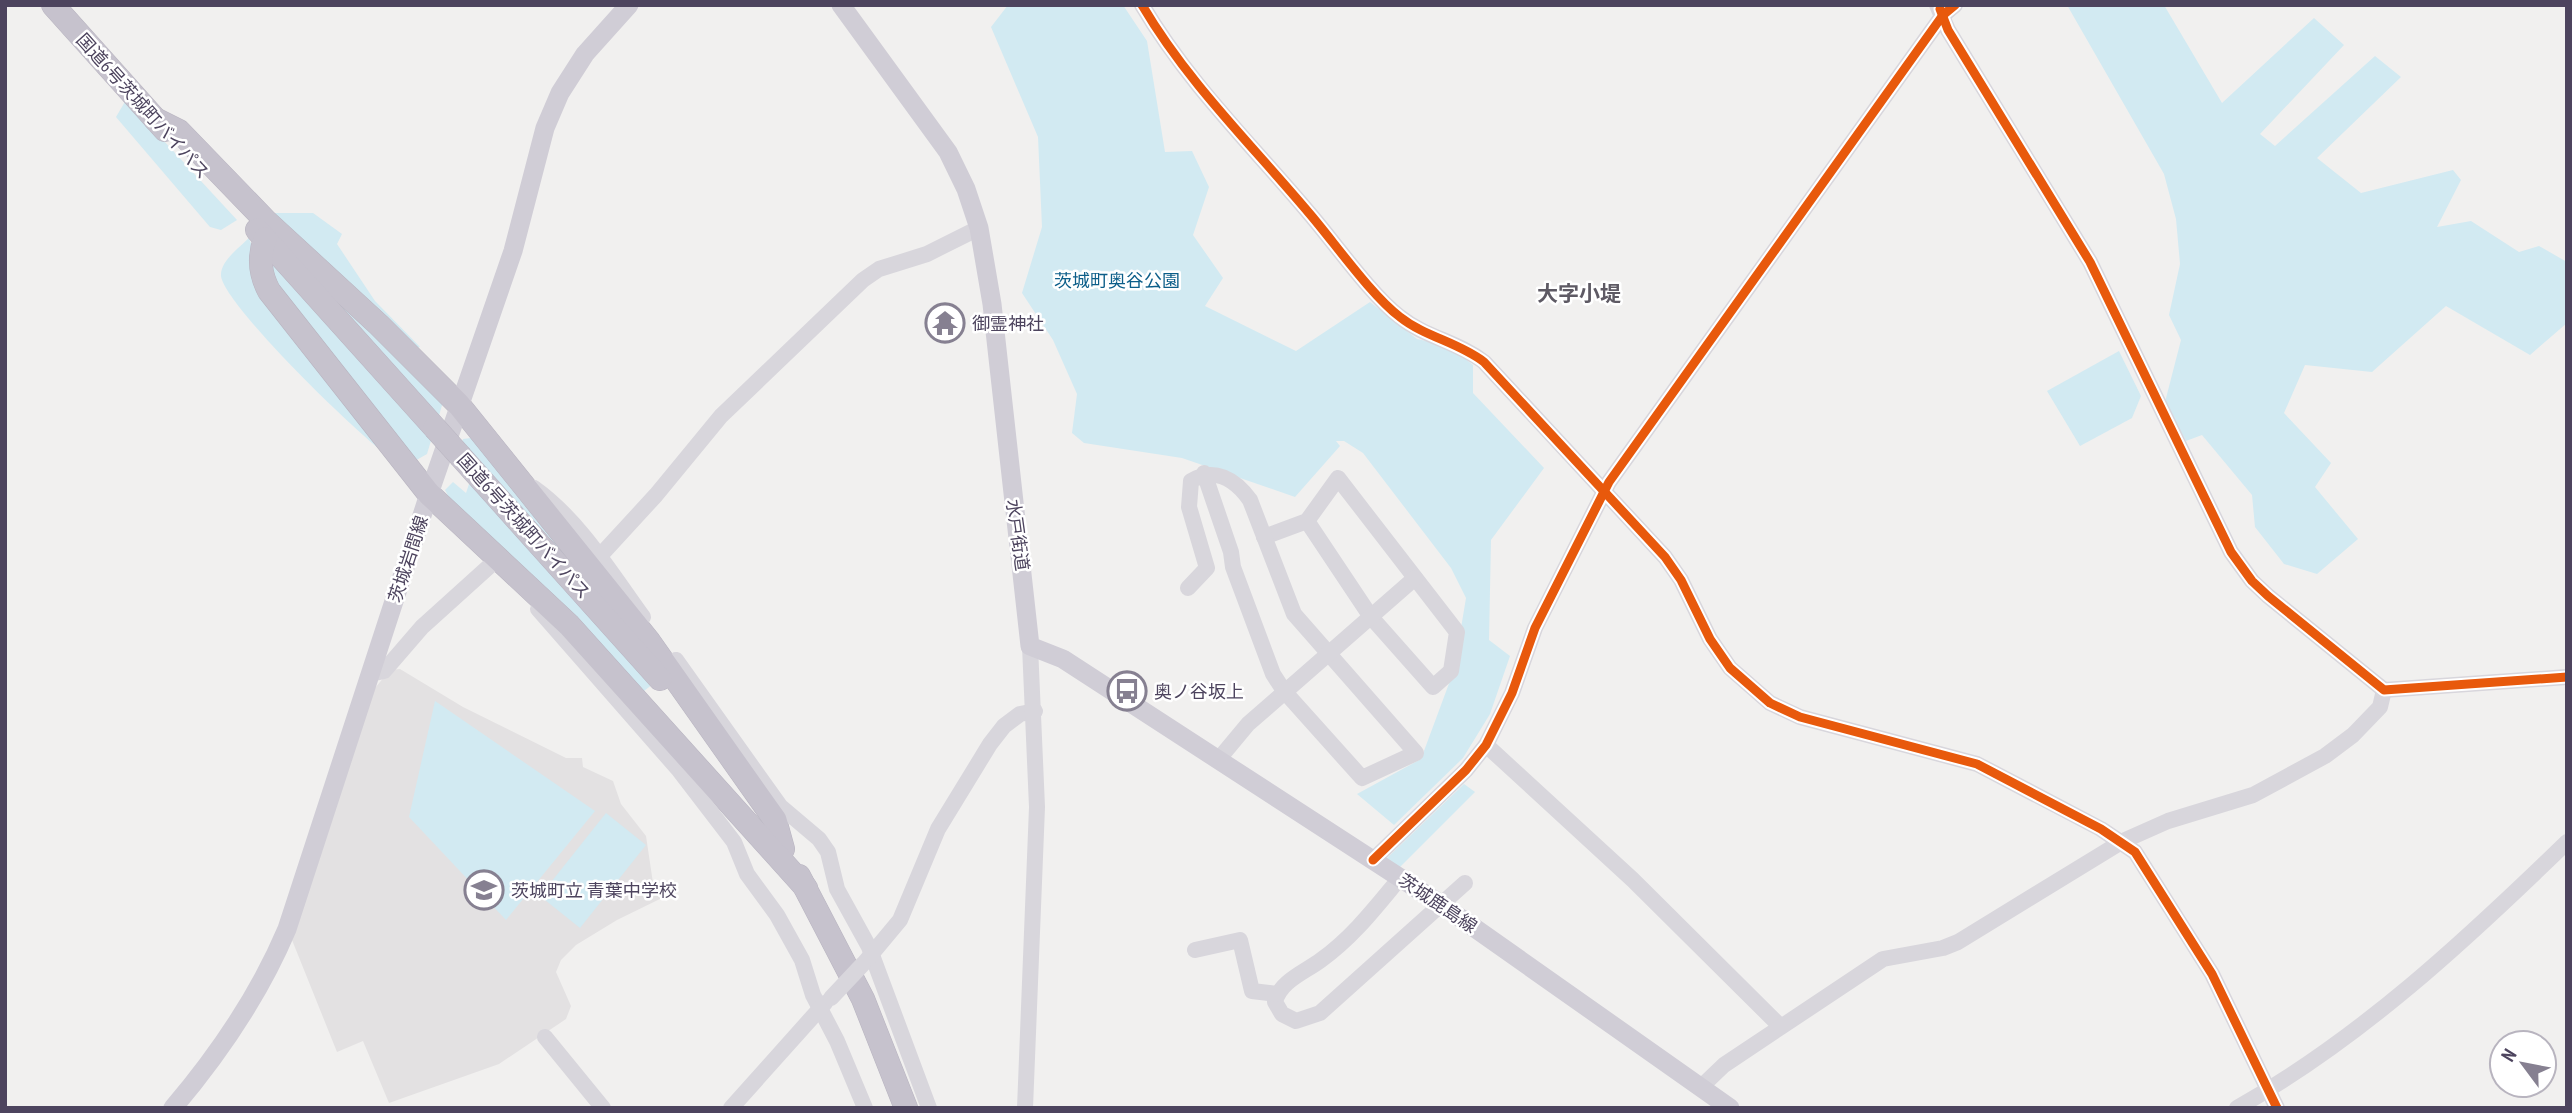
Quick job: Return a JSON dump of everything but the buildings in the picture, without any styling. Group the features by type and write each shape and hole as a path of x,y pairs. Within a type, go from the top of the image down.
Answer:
{"highway":[{"name":"国道6号茨城町バイパス","path":"53,5 155,119 262,230 643,659 727,765 806,888 863,999 905,1108"},
{"path":"262,230 379,325 459,405 648,640 775,820 783,849"},
{"path":"262,230 261,268 268,291 429,494 588,645 806,888"}],"main road":[{"name":"茨城岩間線","path":"173,1108 210,1061 276,955 513,251 550,115 584,54 629,5"},
{"name":"水戸街道","path":"841,5 948,152 966,189 979,229 992,304 1030,646"},
{"name":"茨城鹿島線","path":"1030,646 1063,659 1443,905 1730,1108"}],"street":[{"path":"1142,5 1177,61 1207,99 1270,167 1388,306 1413,326 1461,346 1484,362 1665,557 1681,580 1710,639 1730,668 1770,703 1800,717 1978,764 2123,841 2134,852 2207,965 2277,1108"},
{"path":"1373,860 1466,770 1486,745 1505,709 1535,628 1603,492 1945,9"},
{"path":"1945,9 1948,30 2073,233 2105,291 2231,552 2252,581 2384,690 2567,677"},
{"path":"599,556 656,495 728,409 863,280 879,269 927,254 979,229"},
{"path":"1188,588 1207,568 1189,508 1191,481 1204,474 1216,473 1242,489 1250,500 1290,606 1327,654 1416,753 1362,778 1284,691 1264,654 1204,474"},
{"path":"1264,537 1307,521 1338,478 1457,632 1451,671 1433,687 1371,617 1307,521"},
{"path":"519,481 548,498 599,556 780,806 819,839 828,852 837,889 929,1108"},
{"path":"370,674 384,671 422,627 492,555 612,692 734,842 752,883 788,932 825,1003 837,1041 865,1108"},
{"path":"1218,760 1248,724 1415,578"},
{"name":"水戸街道","path":"1025,1108 1036,872 1034,711 1030,646"},
{"path":"1701,1087 1724,1065 1883,959 1943,948 1958,942 2123,841 2168,821 2253,795 2325,755 2353,735 2380,707 2384,690"},
{"path":"731,1108 825,1003 868,960 900,920 938,829 990,744 1004,726 1020,714 1034,711"},
{"path":"1486,745 1633,880 1780,1026"},
{"path":"2237,1108 2270,1089 2362,1026 2400,996 2567,842"},
{"path":"1400,878 1368,919 1345,941 1281,987 1277,994 1276,1007 1289,1019 1306,1020 1320,1013 1465,883"},
{"path":"1195,950 1240,940 1252,991 1277,994"},
{"path":"545,1037 603,1108"}],"shaded area":[{"name":"茨城町立 青葉中学校","path":"400,669 463,707 566,758 582,758 583,767 613,781 621,804 646,836 653,883 664,897 617,920 576,945 561,960 556,972 571,1006 566,1019 499,1064 389,1103 363,1041 337,1052 292,940 375,688 390,670"}],"green space":[{"name":"茨城町奥谷公園","path":"1008,5 1123,5 1147,41 1165,152 1192,151 1209,187 1193,235 1223,278 1205,306 1296,351 1370,302 1417,339 1449,346 1473,365 1473,393 1544,468 1491,540 1489,640 1510,656 1490,714 1463,758 1394,825 1357,794 1421,759 1454,670 1466,598 1451,568 1363,453 1344,441 1336,441 1340,446 1295,497 1182,458 1084,443 1072,433 1077,394 1053,340 1022,293 1042,227 1038,137 991,27"},
{"path":"2067,5 2164,5 2222,103 2314,18 2344,45 2260,134 2275,146 2375,56 2401,77 2317,158 2361,193 2453,170 2461,180 2437,227 2471,221 2519,252 2539,246 2567,262 2567,323 2530,355 2446,306 2372,372 2305,365 2284,413 2331,463 2315,487 2358,539 2317,574 2284,564 2255,527 2252,495 2202,435 2186,441 2165,402 2181,340 2169,315 2180,264 2176,219 2164,174"},
{"path":"126,100 237,220 221,230 210,227 116,117"},
{"path":"274,213 313,213 342,234 337,244 375,301 420,347 416,348"},
{"path":"249,238 255,255 394,460 327,402 269,342 228,291 221,276 222,270 231,255"},
{"path":"283,243 445,395 438,419"},
{"path":"267,250 433,434 427,454 413,462 270,285"},
{"path":"2119,351 2141,396 2132,418 2080,446 2047,391"},
{"path":"479,437 652,650 461,445 463,439"},
{"path":"471,478 653,684 640,694 451,501 445,490 453,482 466,493"},
{"path":"435,701 595,811 506,920 409,817"},
{"path":"1464,784 1475,792 1400,867 1386,859"},
{"path":"606,813 646,845 580,928 540,896"}],"cycle path":[{"path":"1142,5 1179,61 1377,296 1410,324 1484,362 1665,557 1681,580 1710,639 1730,668 1770,703 1800,717 1977,764 2101,829 2135,852 2212,974 2277,1108"},
{"path":"1373,860 1466,770 1486,745 1512,693 1535,628 1609,482 1943,15 1955,5"},
{"path":"1940,9 1948,30 2090,262 2231,552 2252,581 2384,690 2567,677"}],"place":[{"name":"御霊神社","path":"945,323"},
{"name":"奥ノ谷坂上","path":"1127,691"},
{"name":"茨城町立 青葉中学校","path":"484,890"}],"district":[{"name":"大字小堤","path":"1579,293"}]}
